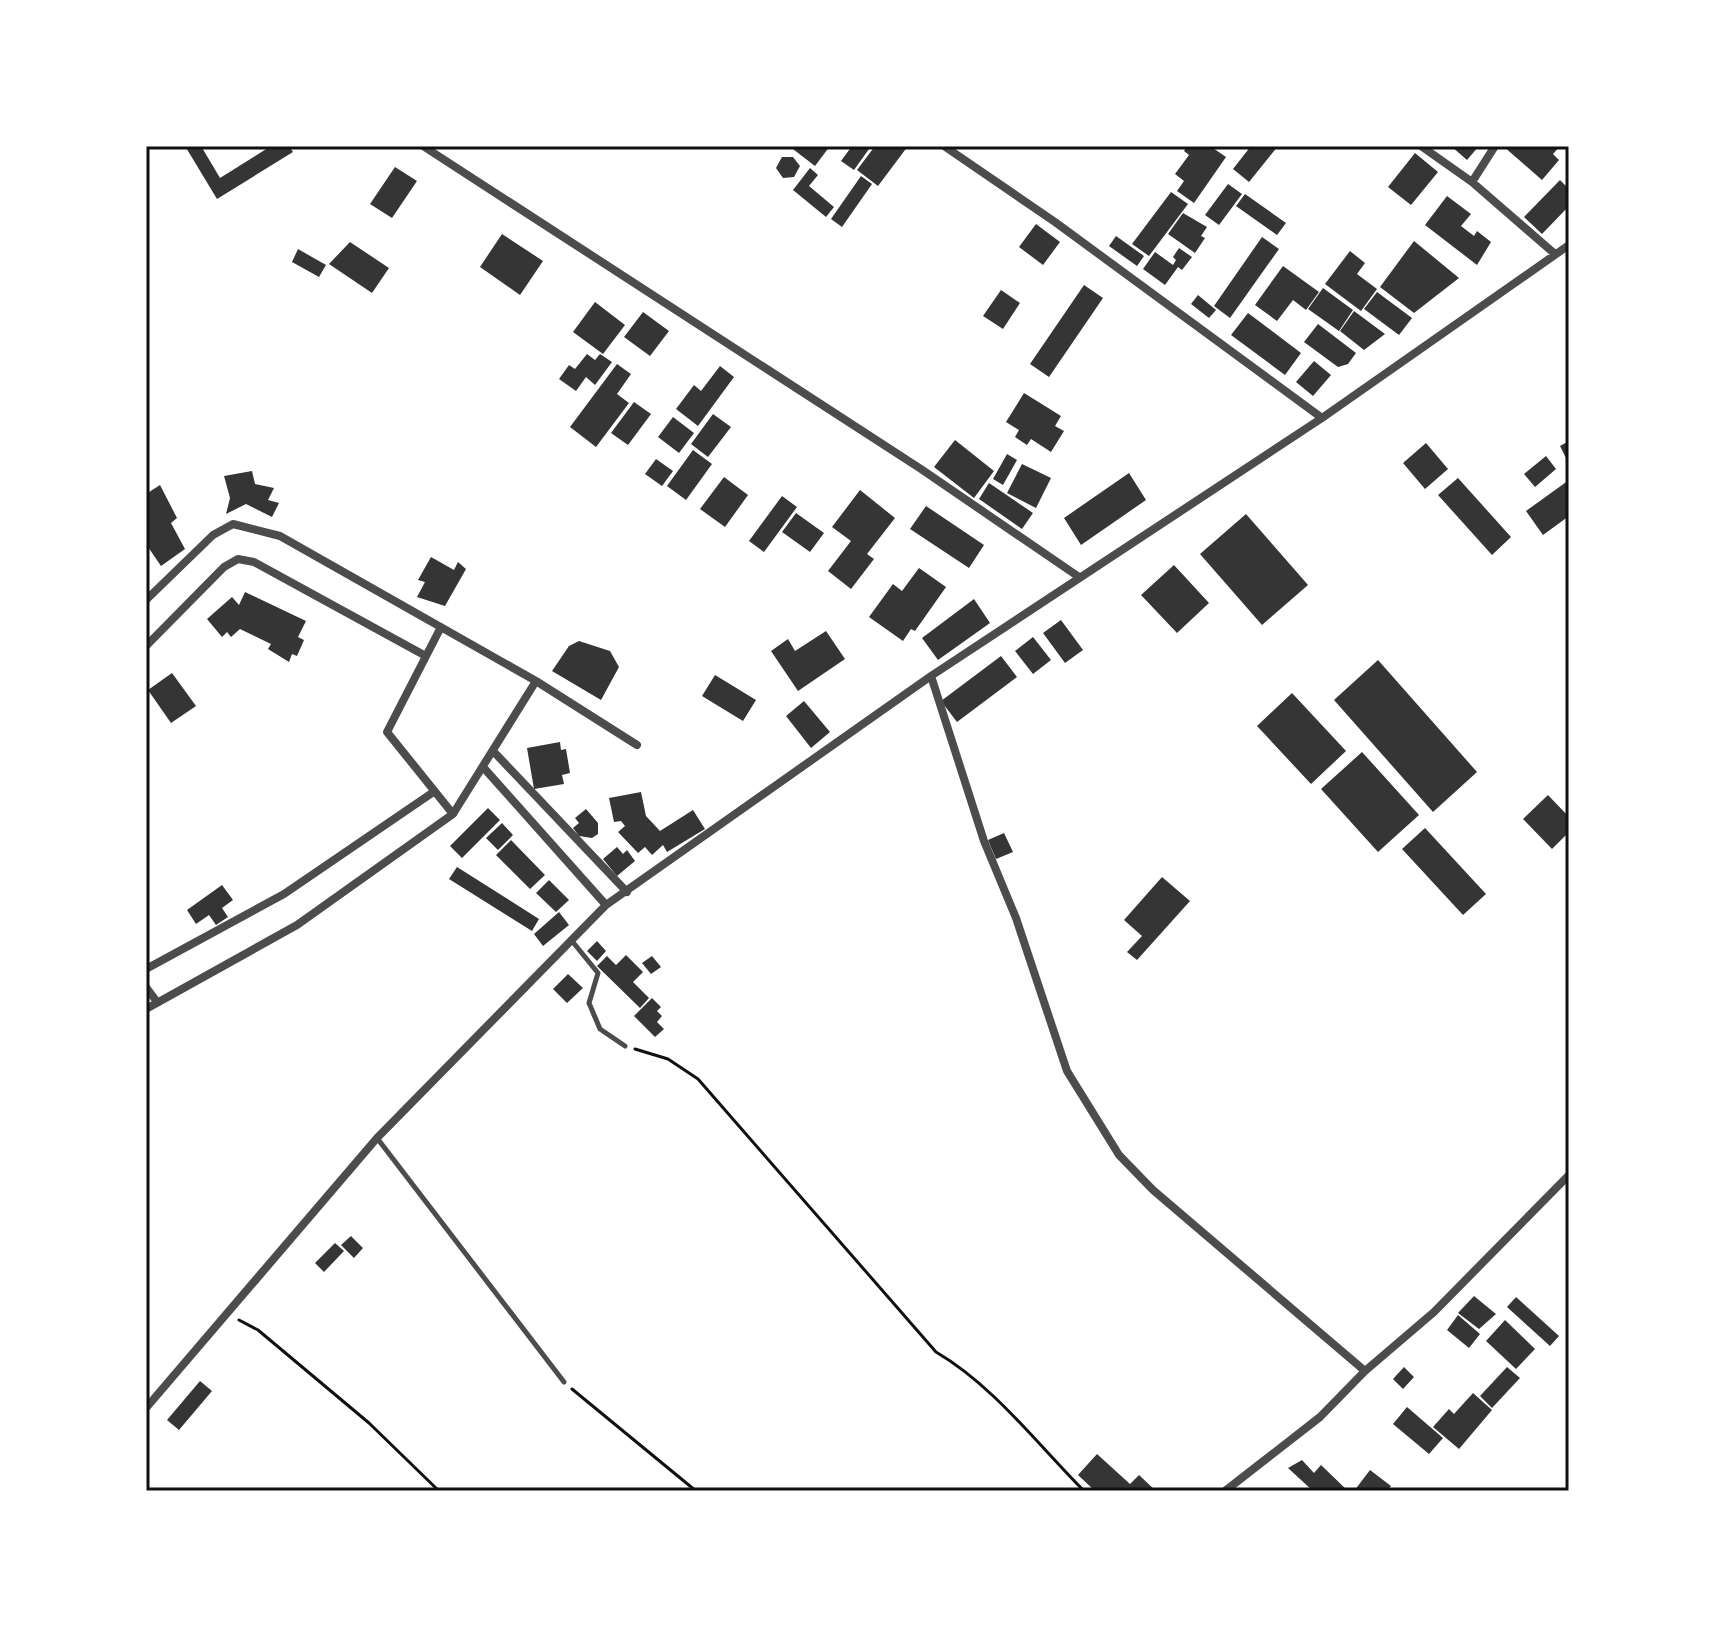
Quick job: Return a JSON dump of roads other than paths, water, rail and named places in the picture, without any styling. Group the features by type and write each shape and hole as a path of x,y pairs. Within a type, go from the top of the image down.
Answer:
{"street":[{"path":"423,146 882,443 1079,577"},
{"path":"944,146 1055,222 1322,418"},
{"path":"1421,146 1472,182 1555,254"},
{"path":"1472,182 1495,146"},
{"path":"146,1408 377,1138 606,905 931,676 1322,418 1569,245"},
{"path":"146,600 213,535 233,524 280,536 536,681 637,745"},
{"path":"146,646 224,567 238,559 254,562 424,655"},
{"path":"441,627 387,732 432,793 453,814"},
{"path":"931,676 984,841 1016,918 1067,1071 1119,1155 1153,1190 1365,1371"},
{"path":"146,1009 297,925 453,814 536,681"},
{"path":"493,751 627,892"},
{"path":"483,767 606,905"},
{"path":"146,969 284,894 432,793"},
{"path":"146,987 157,1002"},
{"path":"1225,1491 1320,1417 1365,1371 1434,1312 1569,1175"}],"lane":[{"path":"570,939 598,973 589,1003 600,1029 625,1046"},
{"path":"377,1138 564,1382"}]}
